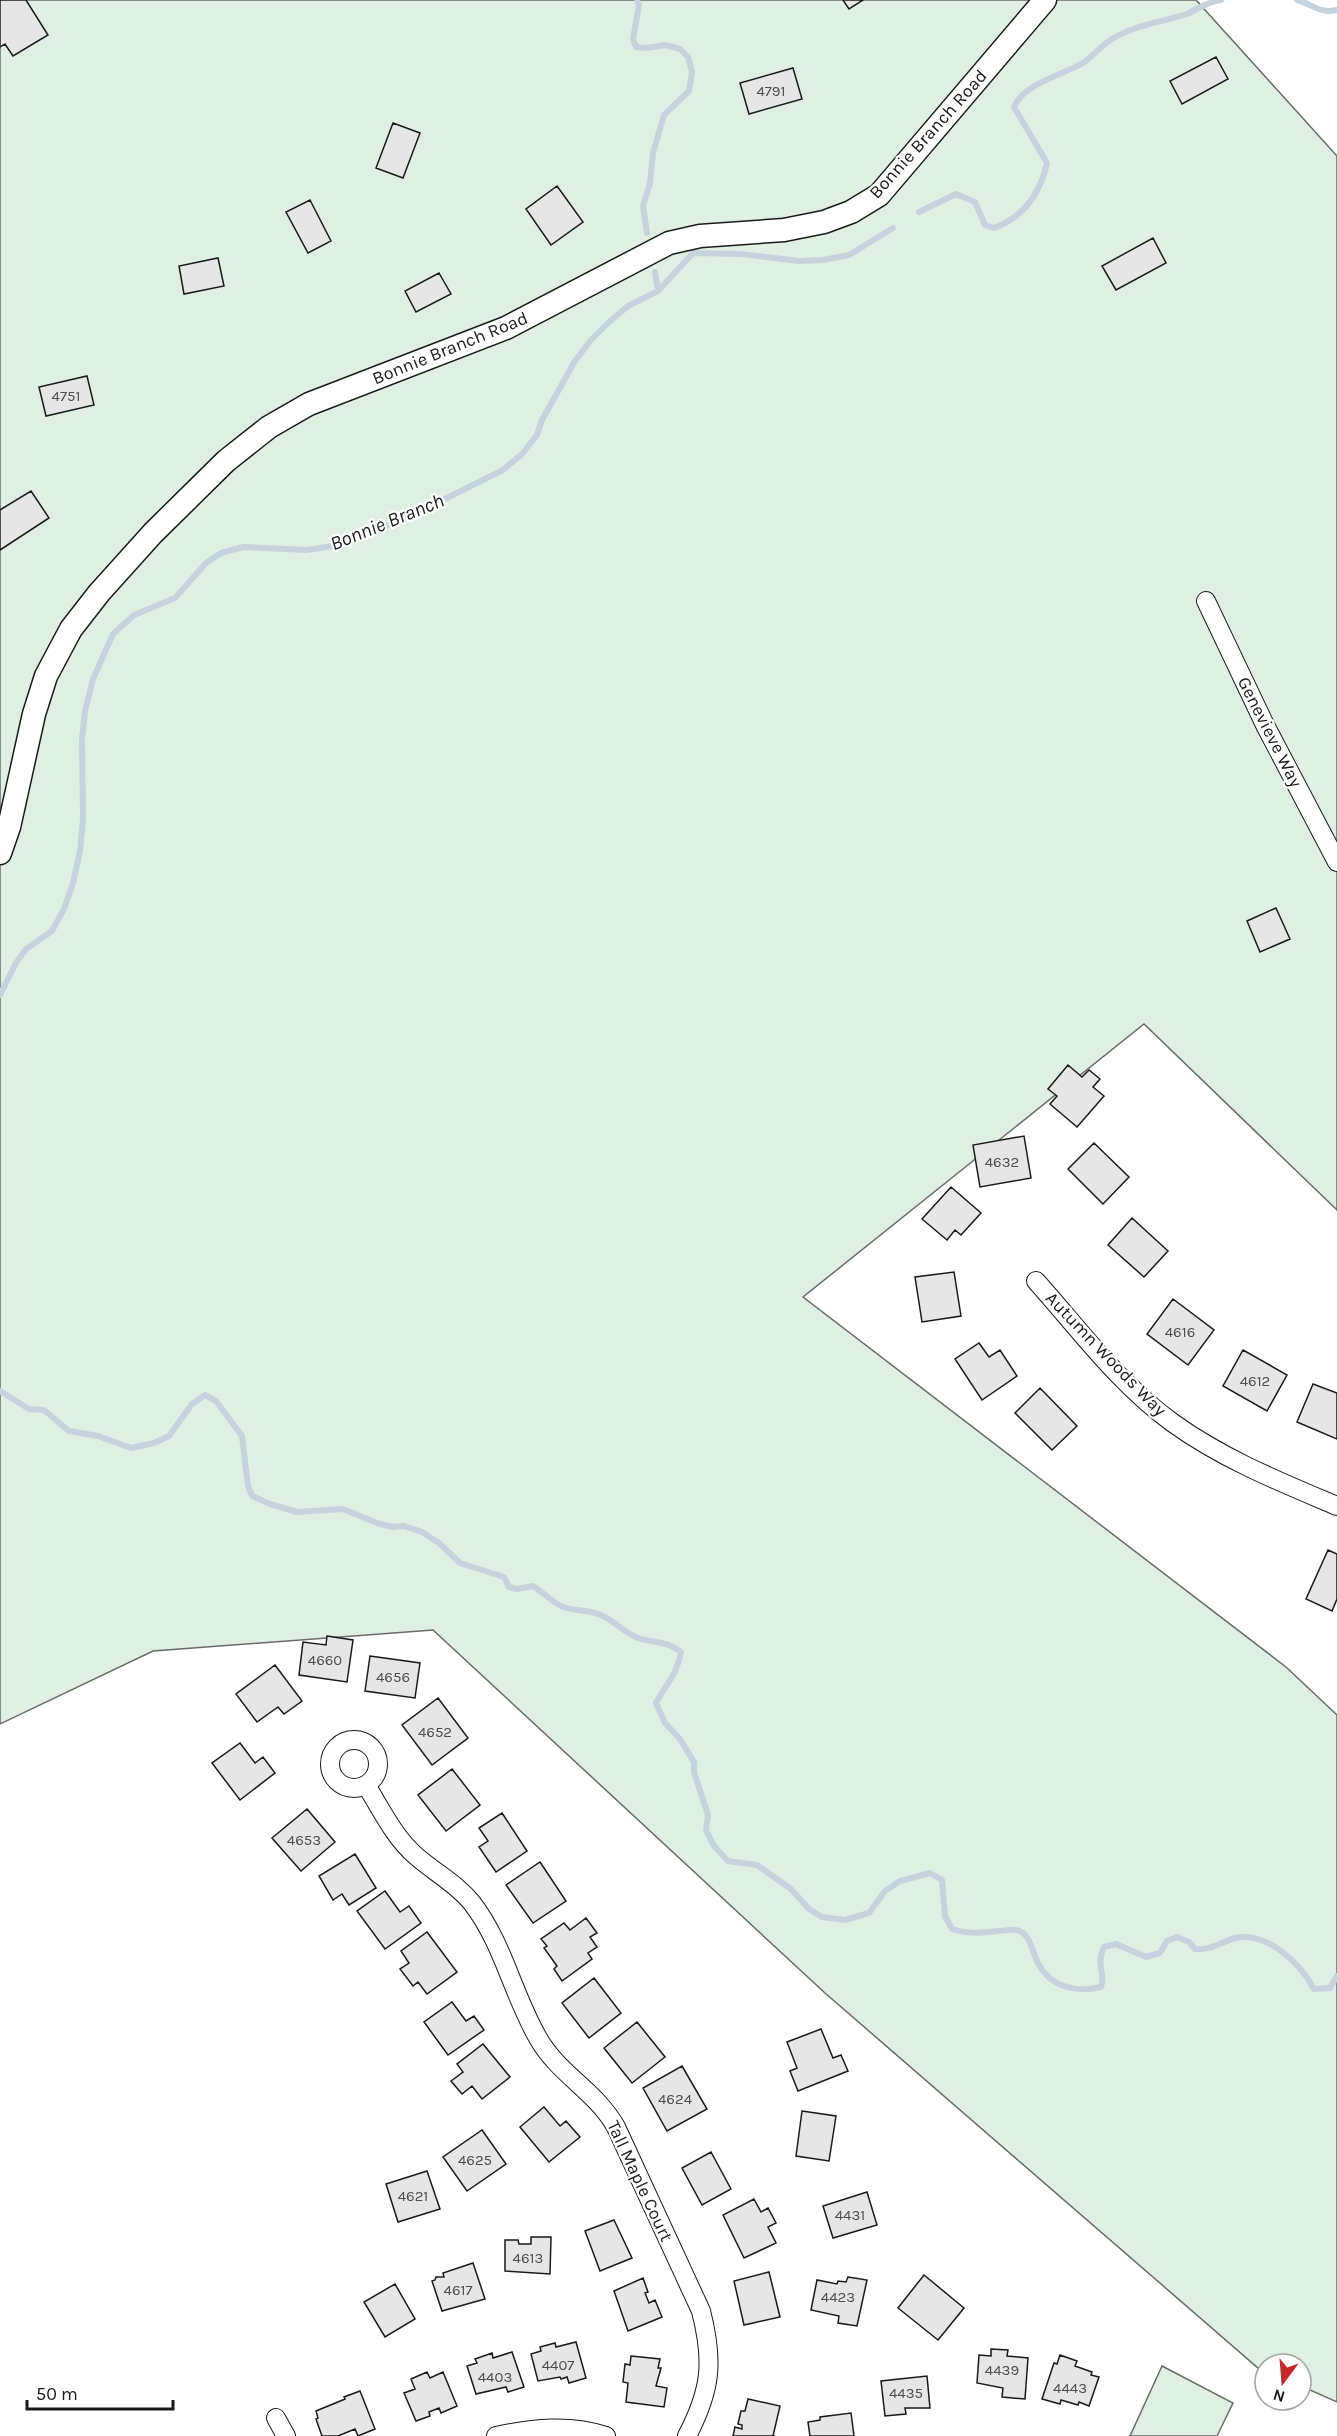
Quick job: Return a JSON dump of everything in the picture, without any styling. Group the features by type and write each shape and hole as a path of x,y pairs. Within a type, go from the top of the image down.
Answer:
{"street":[{"name":"Bonnie Branch Road","path":"0,853 9,827 34,714 46,676 58,649 99,593 153,533 226,461 269,427 309,404 506,328 669,243 700,236 784,230 824,222 851,212 879,195 1045,0"},
{"name":"Genevieve Way","path":"1206,601 1265,725 1337,862"},
{"name":"Autumn Woods Way","path":"1036,1281 1099,1353 1138,1393 1172,1422 1255,1471 1337,1506"},
{"name":"Tall Maple Court","path":"366,1785 399,1838 415,1856 470,1900 485,1920 537,2037 549,2056 605,2109 616,2127 701,2311 708,2338 710,2363 708,2385 702,2407 687,2436"},
{"path":"276,2418 286,2436"},
{"path":"496,2436 528,2429 565,2428 606,2436"}],"green space":[{"path":"0,0 1196,0 1337,156 1337,1210 1144,1024 803,1297 1286,1667 1337,1715 1337,2402 1313,2391 1313,2352 1253,2352 1253,2364 825,1993 433,1630 153,1651 0,1724"},
{"path":"1162,2366 1233,2403 1217,2436 1130,2436"}],"building":[{"path":"0,0 26,0 48,35 13,56 5,44 0,47"},
{"path":"843,0 863,0 849,9"},
{"path":"1216,57 1228,79 1182,104 1170,81"},
{"path":"793,68 802,99 749,114 740,83"},
{"path":"393,123 420,133 403,178 376,168"},
{"path":"557,186 583,222 551,245 526,209"},
{"path":"310,200 331,241 308,253 286,212"},
{"path":"1153,238 1166,263 1116,290 1102,266"},
{"path":"218,258 224,286 184,294 179,266"},
{"path":"439,273 451,294 416,312 405,291"},
{"path":"87,376 94,405 46,416 39,387"},
{"path":"31,491 49,518 0,550 0,510"},
{"path":"1276,908 1290,939 1260,952 1247,921"},
{"path":"1068,1065 1082,1077 1089,1070 1100,1079 1093,1087 1104,1096 1077,1127 1050,1104 1057,1096 1048,1089"},
{"path":"1024,1136 1031,1178 980,1187 973,1145"},
{"path":"1094,1143 1129,1177 1103,1204 1068,1169"},
{"path":"951,1187 981,1213 961,1235 955,1230 947,1240 922,1219"},
{"path":"1132,1218 1168,1251 1144,1277 1108,1245"},
{"path":"954,1272 961,1316 922,1322 915,1277"},
{"path":"1173,1299 1214,1330 1188,1365 1147,1334"},
{"path":"979,1343 989,1357 1000,1350 1017,1376 982,1400 955,1359"},
{"path":"1243,1350 1287,1375 1267,1411 1223,1386"},
{"path":"1313,1384 1337,1393 1337,1439 1297,1422"},
{"path":"1040,1388 1077,1426 1052,1450 1015,1413"},
{"path":"1328,1550 1337,1554 1337,1599 1332,1611 1306,1599"},
{"path":"327,1636 353,1640 347,1682 299,1675 303,1642 326,1645"},
{"path":"370,1656 420,1663 415,1698 365,1691"},
{"path":"275,1665 302,1701 284,1714 278,1707 257,1722 236,1694"},
{"path":"438,1698 468,1738 432,1765 402,1725"},
{"path":"240,1743 255,1763 263,1757 275,1773 240,1800 212,1763"},
{"path":"452,1769 480,1805 446,1831 418,1795"},
{"path":"307,1809 335,1842 301,1871 272,1838"},
{"path":"502,1813 527,1851 496,1872 479,1847 488,1841 479,1828"},
{"path":"355,1854 376,1888 349,1905 342,1894 333,1900 319,1876"},
{"path":"540,1862 566,1901 533,1923 506,1885"},
{"path":"385,1891 400,1912 409,1906 421,1923 385,1949 357,1911"},
{"path":"586,1918 597,1933 590,1937 597,1947 588,1953 592,1959 562,1981 554,1969 557,1966 544,1948 547,1946 541,1939 564,1923 570,1930"},
{"path":"427,1932 457,1972 427,1994 418,1982 413,1986 400,1969 409,1963 401,1951"},
{"path":"594,1978 621,2013 589,2038 562,2003"},
{"path":"452,2002 466,2021 474,2016 484,2030 448,2055 424,2022"},
{"path":"637,2022 665,2057 632,2083 604,2048"},
{"path":"821,2029 833,2058 841,2055 848,2071 798,2091 790,2071 797,2068 787,2042"},
{"path":"483,2044 510,2077 482,2099 472,2086 462,2094 451,2081 463,2072 457,2064"},
{"path":"682,2066 707,2109 667,2131 643,2088"},
{"path":"544,2107 560,2126 566,2121 580,2137 549,2162 520,2127"},
{"path":"802,2111 836,2116 829,2161 796,2156"},
{"path":"482,2130 506,2164 467,2191 443,2157"},
{"path":"711,2152 731,2189 702,2205 682,2168"},
{"path":"427,2171 440,2209 398,2222 386,2184"},
{"path":"867,2192 877,2225 833,2238 823,2206"},
{"path":"754,2199 761,2212 768,2208 776,2223 768,2227 776,2243 744,2258 723,2215"},
{"path":"614,2220 632,2258 600,2271 585,2231"},
{"path":"531,2237 551,2237 550,2274 505,2271 505,2240 518,2240 519,2244 531,2244"},
{"path":"473,2263 485,2299 442,2311 432,2281 436,2277 444,2277 443,2273"},
{"path":"769,2272 780,2317 744,2325 734,2281"},
{"path":"924,2275 964,2308 938,2340 898,2308"},
{"path":"848,2277 867,2280 857,2326 838,2323 839,2316 811,2310 817,2280 837,2284 838,2281 846,2282"},
{"path":"643,2278 649,2303 655,2300 662,2317 628,2331 614,2291"},
{"path":"395,2284 415,2319 385,2337 364,2302"},
{"path":"576,2342 586,2378 569,2383 567,2377 538,2381 531,2354 541,2351 540,2347 555,2343 556,2347"},
{"path":"991,2349 1008,2350 1007,2356 1028,2358 1025,2399 1002,2397 1003,2388 977,2383 979,2355 991,2356"},
{"path":"512,2352 524,2387 508,2392 506,2387 476,2394 467,2366 477,2363 475,2359 492,2353 493,2358"},
{"path":"1060,2355 1077,2361 1075,2366 1099,2377 1089,2406 1079,2402 1078,2405 1061,2400 1060,2404 1042,2399 1054,2363 1057,2364"},
{"path":"631,2356 660,2359 658,2368 661,2368 656,2386 667,2388 664,2407 626,2402 628,2383 623,2382 625,2364 630,2365"},
{"path":"427,2372 430,2378 443,2372 457,2406 441,2413 439,2408 429,2412 430,2416 416,2421 404,2393 415,2389 411,2379"},
{"path":"927,2376 930,2408 905,2408 906,2414 885,2416 881,2381"},
{"path":"360,2391 375,2429 358,2436 355,2429 338,2436 322,2436 316,2419 318,2418 316,2411"},
{"path":"748,2399 780,2406 773,2436 733,2436 735,2427 742,2429 742,2425 738,2424 741,2411 745,2411"},
{"path":"851,2413 854,2436 810,2436 808,2422 820,2420 820,2417"}],"waterway":[{"path":"637,0 639,5 633,39 636,47 666,45 680,49 688,57 692,72 689,91 664,115 653,153 650,183 643,206 647,233"},
{"path":"919,212 956,194 975,202 985,225 994,228 1014,218 1035,194 1047,163 1014,107 1019,99 1034,86 1083,63 1121,34 1187,14 1221,0"},
{"path":"1297,0 1321,10 1337,10"},
{"name":"Bonnie Branch","path":"0,995 16,963 26,949 52,931 64,909 80,851 83,819 82,739 85,711 93,679 113,634 134,615 175,598 206,563 221,553 243,547 307,550 333,546 409,517 503,470 522,454 537,435 542,420 575,361 591,340 628,306 658,291 693,253 741,254 799,261 823,260 849,255 893,228"},
{"path":"655,272 658,291"},
{"path":"0,1391 29,1409 44,1410 69,1431 98,1436 131,1448 154,1443 169,1436 192,1404 205,1395 216,1401 242,1436 248,1486 252,1496 297,1512 343,1509 377,1523 393,1527 404,1526 422,1532 439,1543 460,1563 504,1577 509,1587 517,1589 533,1586 563,1607 598,1614 608,1618 633,1636 676,1648 681,1652 677,1667 656,1703 665,1723 680,1739 694,1762 694,1772 708,1815 706,1830 714,1846 728,1861 757,1865 791,1889 809,1909 822,1917 845,1920 869,1913 885,1891 900,1881 930,1873 942,1880 945,1916 952,1929 974,1933 1012,1930 1021,1932 1028,1939 1043,1971 1049,1978 1065,1986 1082,1989 1101,1987 1100,1959 1104,1947 1116,1944 1146,1957 1160,1953 1167,1941 1177,1937 1189,1942 1195,1949 1211,1947 1235,1938 1259,1939 1281,1951 1291,1960 1314,1989 1330,1988 1337,1976"}]}
